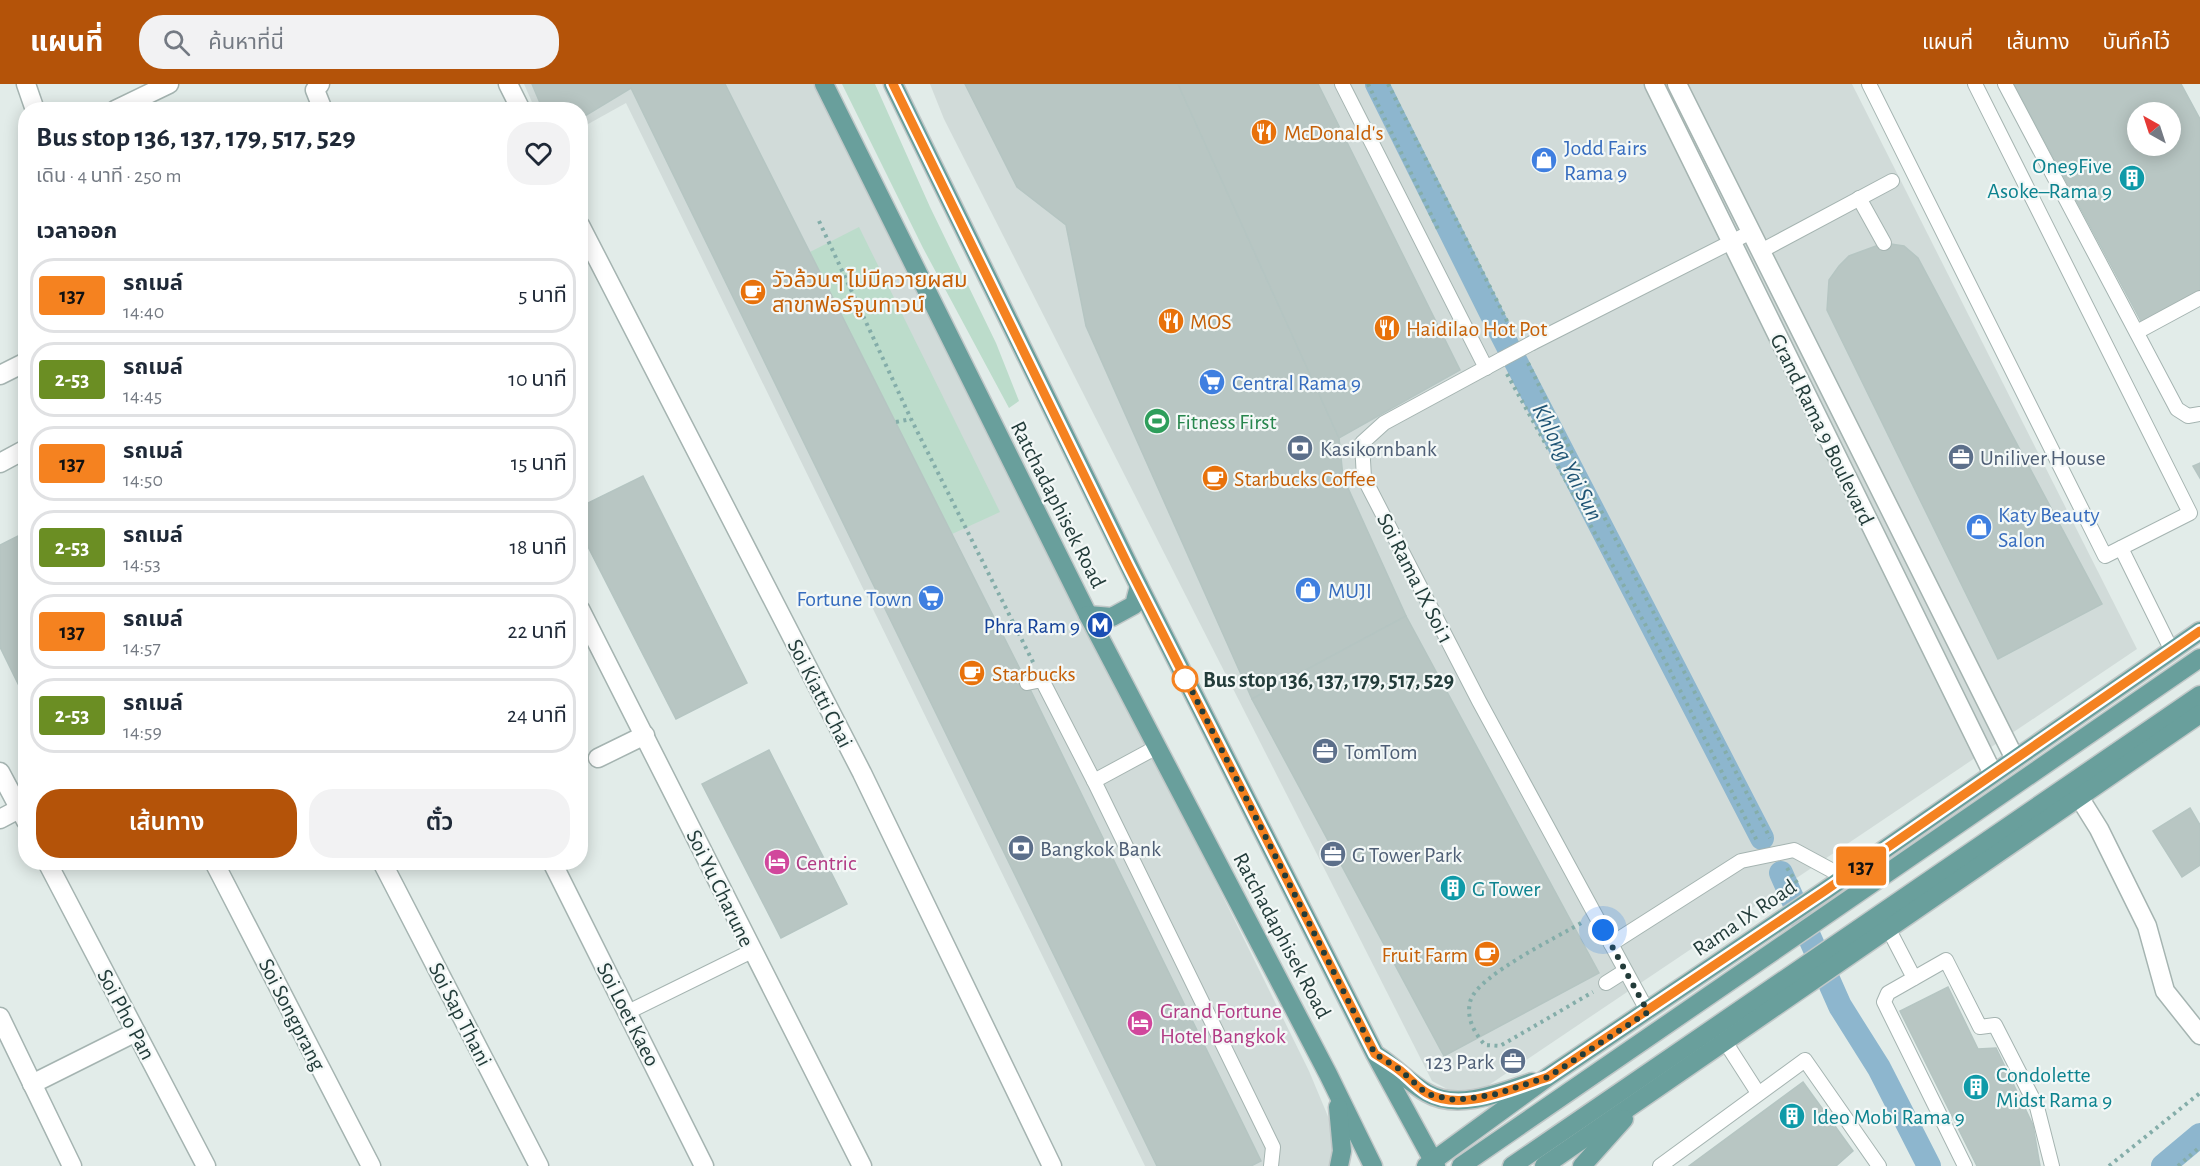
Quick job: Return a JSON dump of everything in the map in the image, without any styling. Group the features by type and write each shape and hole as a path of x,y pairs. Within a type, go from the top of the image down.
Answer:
{"main road":[{"name":"Ratchadaphisek Road","path":"824,84 1088,615 1329,1074 1373,1166"},
{"name":"Ratchadaphisek Road","path":"893,84 1139,586 1432,1164"},
{"path":"1088,615 1112,617 1134,605 1139,586"},
{"name":"Rama IX Road","path":"1432,1164 1548,1077 1648,1012 2200,631"},
{"name":"Rama IX Road","path":"1461,1166 2200,658"},
{"path":"1512,1166 2200,695"},
{"path":"1544,1166 2200,714"},
{"path":"1375,1054 1399,1069 1427,1094 1455,1100 1496,1094 1548,1077"},
{"path":"1329,1074 1341,1116 1342,1151 1339,1166"},
{"path":"1582,1166 1648,1093"}],"street":[{"path":"26,84 33,102"},
{"path":"132,102 169,84"},
{"path":"320,84 315,90 320,102"},
{"path":"508,84 517,102"},
{"name":"Grand Rama 9 Boulevard","path":"1654,84 1993,774"},
{"name":"Grand Rama 9 Boulevard","path":"1677,84 2015,759"},
{"name":"Soi Kiatti Chai","path":"588,241 862,772 1052,1166"},
{"path":"0,375 18,366"},
{"path":"0,463 18,453"},
{"name":"Soi Yu Charune","path":"588,625 862,1166"},
{"path":"598,758 645,735"},
{"path":"0,772 18,807"},
{"path":"2079,797 2099,829 2147,926 2165,991 2200,1035"},
{"path":"0,819 18,816"},
{"name":"Soi Pho Pan","path":"51,870 206,1166"},
{"name":"Soi Songprang","path":"218,870 371,1166"},
{"name":"Soi Sap Thani","path":"386,870 539,1166"},
{"name":"Soi Loet Kaeo","path":"556,870 704,1166"},
{"path":"0,1017 72,1166"},
{"path":"32,1084 136,1032"}],"lane":[{"path":"1342,84 1486,368"},
{"path":"1869,84 2105,556 2190,513 1975,84"},
{"path":"2005,84 2177,409 2188,416 2200,414"},
{"path":"1761,251 1892,181"},
{"path":"1859,198 1884,243"},
{"name":"Soi Rama IX Soi 1","path":"1648,1012 1479,701 1364,478 1362,442 1384,423 1532,342 1751,232"},
{"path":"2137,332 2200,298"},
{"path":"2121,548 2172,651"},
{"path":"1027,683 1042,680 1094,782 1273,1148 1270,1166"},
{"path":"1094,782 1157,747"},
{"path":"1611,944 1741,861 1794,850 1844,877"},
{"path":"1888,928 1914,978"},
{"path":"628,1012 752,951"},
{"path":"1965,1166 1884,1002 1888,993 1946,960 1980,1027 1995,1025 2037,1107 2052,1166"},
{"path":"1606,984 1625,971"},
{"path":"1724,1040 1758,1093"},
{"path":"1660,1166 1805,1060 1879,1166"}],"path":[{"path":"1368,84 1439,231"},
{"path":"1388,84 1517,342"},
{"path":"819,221 911,419 1042,680"},
{"path":"1501,360 1660,653 1756,840 1778,853"},
{"path":"1526,360 1583,476 1778,853 1797,883"},
{"path":"896,422 911,419"},
{"path":"1000,628 1014,625"},
{"path":"1576,926 1492,976 1478,989 1471,999 1469,1014 1475,1034 1485,1045 1500,1046 1606,984"},
{"path":"2109,1166 2200,1093"},
{"path":"2178,1166 2200,1147"}],"shaded area":[{"path":"524,84 822,84 1309,1071 1332,1126 1334,1166 1145,1166 626,103 588,124 588,102 532,102"},
{"path":"930,84 1852,84 2137,649 1480,1091 1455,1093 1432,1081 944,119"}],"green space":[{"path":"842,84 875,84 930,207 996,343 1019,401 1009,408 923,248"},
{"path":"859,227 1000,512 952,534 810,252"}],"building":[{"name":"Fortune Town","path":"532,84 725,84 1027,683 1261,1161 1251,1166 1157,1166 631,88 588,114 588,102 540,102"},
{"name":"Central Rama 9","path":"965,84 1178,84 1339,438 1343,477 1406,616 1252,699 1086,326 1066,225 1017,187"},
{"path":"1178,84 1318,84 1460,370 1339,438"},
{"name":"One9Five Asoke–Rama 9","path":"2014,84 2181,84 2200,119 2200,292 2142,323"},
{"name":"Uniliver House","path":"1884,243 1904,246 1918,258 2102,604 1998,659 1827,310 1829,280 1839,266 1849,256"},
{"path":"2200,463 2200,478 2193,466"},
{"path":"643,476 747,683 676,719 588,547 588,503"},
{"path":"18,536 18,684 0,647 0,545"},
{"name":"G Tower","path":"1406,616 1599,973 1444,1056 1252,699"},
{"path":"769,750 847,904 781,938 702,784"},
{"path":"2190,808 2200,825 2200,865 2182,877 2153,831"},
{"name":"Condolette Midst Rama 9","path":"1948,987 1978,1049 1996,1048 2033,1125 2040,1166 1977,1166 1900,1011"},
{"name":"Ideo Mobi Rama 9","path":"1803,1082 1853,1151 1836,1166 1689,1166"}],"waterway":[{"name":"Khlong Yai Sun","path":"1377,84 1500,331 1762,838"},
{"path":"1781,873 1840,1006 1879,1068 1929,1166"},
{"path":"2163,1166 2200,1135"}],"bus line":[{"name":"137","path":"893,84 910,123 1128,565 1375,1054 1399,1069 1427,1094 1455,1100 1473,1098 1496,1094 1548,1077 1648,1012 2141,674 2200,631"}],"place":[{"name":"McDonald's","path":"1264,132"},
{"name":"Jodd Fairs Rama 9","path":"1544,160"},
{"name":"One9Five Asoke–Rama 9","path":"2132,178"},
{"name":"วัวล้วนๆ ไม่มีควายผสม สาขาฟอร์จูนทาวน์","path":"753,292"},
{"name":"MOS","path":"1171,321"},
{"name":"Haidilao Hot Pot","path":"1387,328"},
{"name":"Central Rama 9","path":"1212,382"},
{"name":"Fitness First","path":"1157,421"},
{"name":"Kasikornbank","path":"1300,448"},
{"name":"Uniliver House","path":"1961,457"},
{"name":"Starbucks Coffee","path":"1215,478"},
{"name":"Katy Beauty Salon","path":"1979,527"},
{"name":"MUJI","path":"1308,590"},
{"name":"Fortune Town","path":"931,598"},
{"name":"Phra Ram 9","path":"1100,625"},
{"name":"Starbucks","path":"972,673"},
{"name":"Bus stop 136, 137, 179, 517, 529","path":"1185,679"},
{"name":"TomTom","path":"1325,751"},
{"name":"Bangkok Bank","path":"1021,848"},
{"name":"G Tower Park","path":"1333,854"},
{"name":"Centric","path":"777,862"},
{"name":"G Tower","path":"1453,888"},
{"name":"Fruit Farm","path":"1487,954"},
{"name":"Grand Fortune Hotel Bangkok","path":"1140,1023"},
{"name":"123 Park","path":"1513,1061"},
{"name":"Condolette Midst Rama 9","path":"1976,1087"},
{"name":"Ideo Mobi Rama 9","path":"1792,1116"}],"route":[{"path":"1185,679 1182,671 1375,1054 1399,1069 1427,1094 1455,1100 1473,1098 1496,1094 1548,1077 1648,1012 1603,930"}]}
